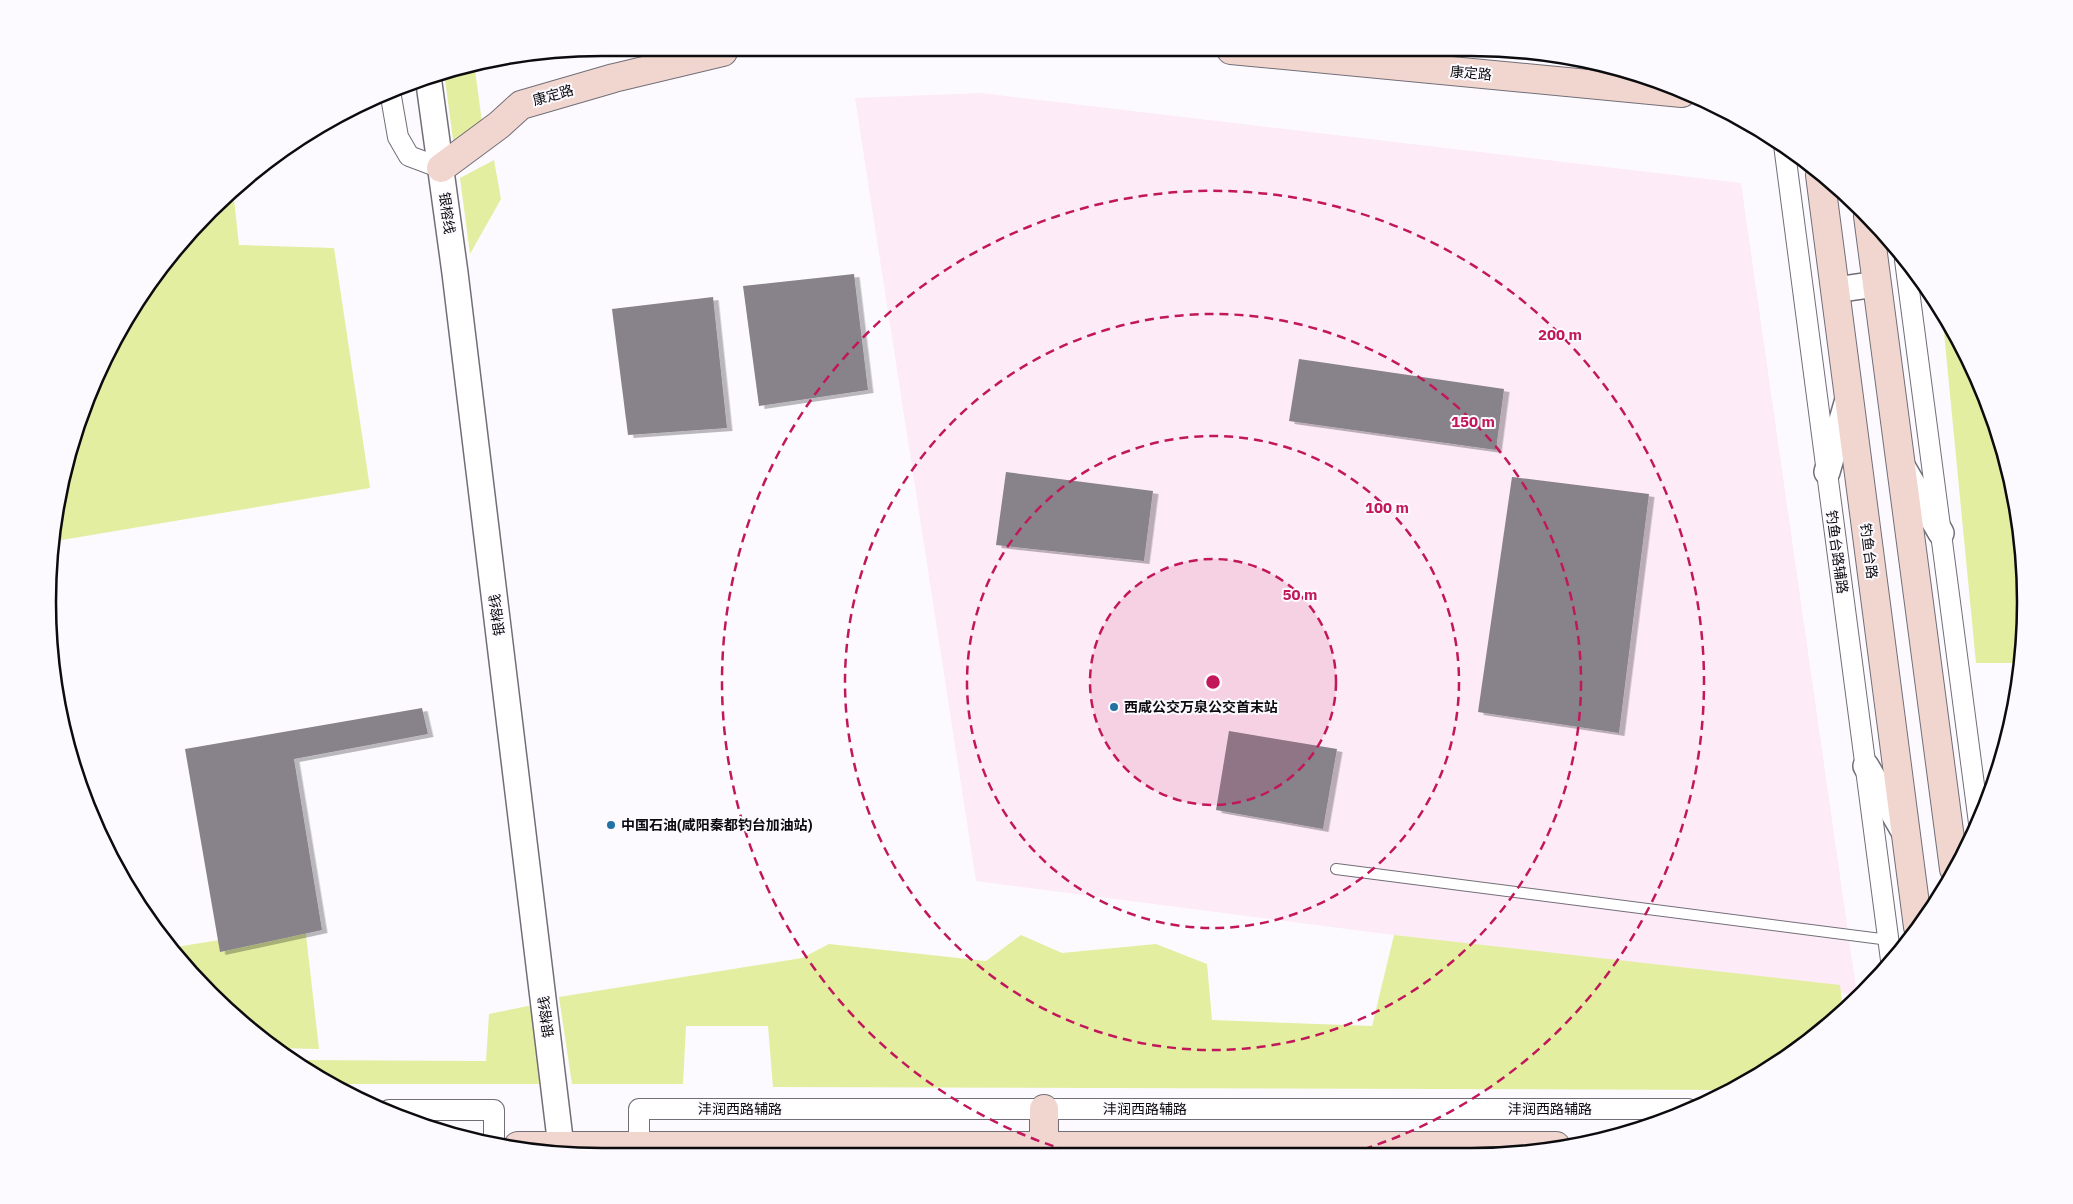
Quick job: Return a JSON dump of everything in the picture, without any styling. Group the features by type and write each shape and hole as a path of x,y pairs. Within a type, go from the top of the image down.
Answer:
{"main road":[{"name":"康定路","path":"499,125 515,90 630,56"},
{"name":"康定路","path":"499,125 520,105 614,78 706,56"},
{"name":"康定路","path":"1294,56 1662,91"},
{"name":"康定路","path":"1485,56 1555,63"},
{"path":"441,168 499,125"},
{"name":"钓鱼台路","path":"1821,184 1917,917"},
{"path":"1870,230 1953,858"},
{"path":"1044,1109 1044,1146"},
{"path":"601,1148 640,1146 1516,1146"}],"street":[{"name":"银榕线","path":"429,84 455,273 562,1146"},
{"path":"391,99 398,137 409,156 441,168"},
{"name":"钓鱼台路辅路","path":"1785,156 1890,950"},
{"path":"1906,272 1977,806"},
{"path":"1835,290 1877,284"},
{"path":"1827,472 1849,396"},
{"path":"1901,465 1941,533"},
{"path":"1866,766 1906,836"},
{"name":"沣润西路辅路","path":"640,1146 640,1109 1672,1109"},
{"path":"403,1110 494,1110 494,1137"}],"lane":[{"path":"1336,869 1890,950"}],"shaded area":[{"path":"981,93 1741,183 1856,989 1850,994 976,881 855,98"}],"green space":[{"path":"475,72 484,137 455,155 445,80"},
{"path":"494,160 501,199 470,254 460,178"},
{"path":"234,199 239,245 334,248 370,488 60,540 67,496 85,427 98,393 129,329 169,270 192,242"},
{"path":"1944,328 1975,393 1988,427 2006,496 2016,566 2016,638 2013,663 1976,663"},
{"path":"305,926 319,1049 288,1048 270,1035 216,988 179,946"},
{"path":"1021,935 1062,953 1156,944 1207,964 1212,1020 1372,1026 1394,935 1840,985 1842,1002 1803,1035 1774,1056 1744,1075 1714,1090 773,1087 768,1026 686,1026 683,1084 572,1084 559,997 802,958 829,944 986,961"},
{"path":"533,1005 542,1084 347,1084 305,1060 486,1061 489,1014"}],"building":[{"path":"854,274 868,390 759,406 743,286"},
{"path":"713,297 727,428 628,435 612,309"},
{"path":"1299,359 1504,389 1496,450 1289,421"},
{"path":"1006,472 1153,491 1144,561 996,545"},
{"path":"1512,477 1649,494 1619,733 1478,712"},
{"path":"422,708 428,734 294,759 322,930 220,952 185,749"},
{"path":"1229,731 1337,749 1323,829 1216,810"}],"place":[{"name":"西咸公交万泉公交首末站","path":"1114,707"},
{"name":"中国石油(咸阳秦都钓台加油站)","path":"611,825"}]}
